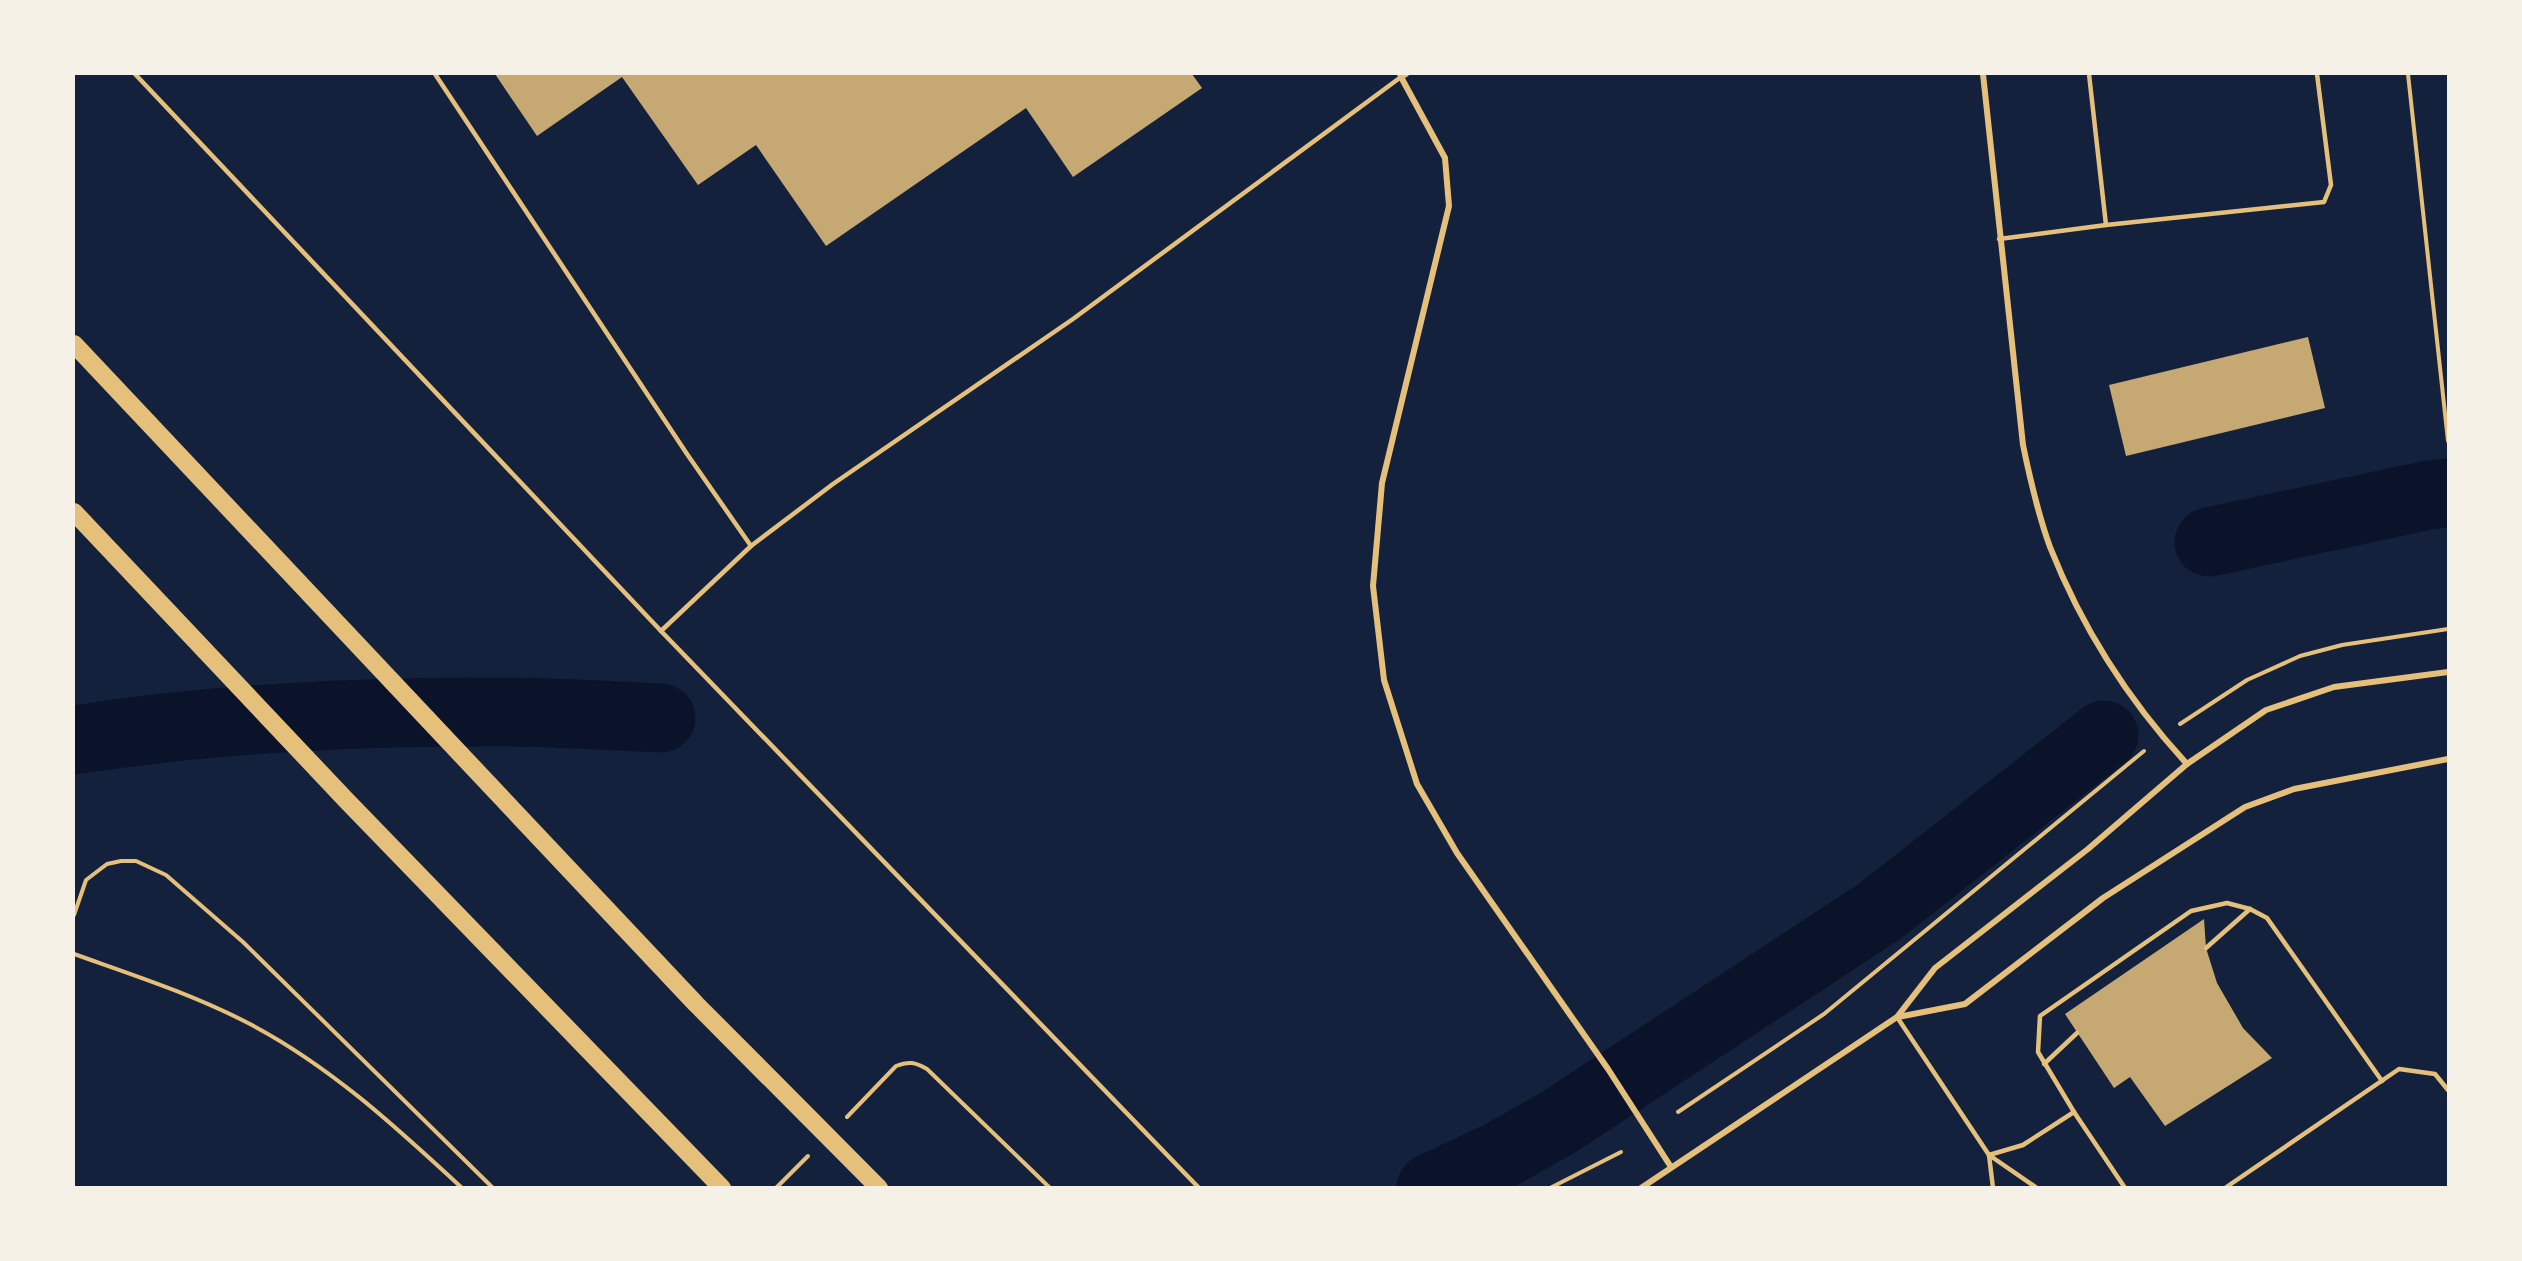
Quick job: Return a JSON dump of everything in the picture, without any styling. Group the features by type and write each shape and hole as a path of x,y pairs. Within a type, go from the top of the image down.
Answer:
{"highway":[{"path":"74,344 696,1004 879,1188"},
{"path":"74,512 346,800 722,1188"}],"street":[{"path":"1983,74 2022,445 2035,498 2050,546 2074,602 2101,650 2129,694 2162,737 2187,764"},
{"path":"1402,75 1445,158 1449,206 1382,483 1373,586 1384,680 1417,784 1457,853 1608,1069 1671,1167"},
{"path":"1641,1188 1898,1017 1935,968 2088,849 2187,764 2266,710 2334,687 2448,672"},
{"path":"1898,1017 1965,1004 2103,898 2245,807 2294,789 2448,759"}],"lane":[{"path":"135,74 661,631 1199,1188"},
{"path":"435,74 687,454 752,546"},
{"path":"2089,74 2106,225"},
{"path":"1999,239 2106,225 2324,202 2331,185 2317,74"},
{"path":"661,631 752,546 833,484 1073,319 1402,75"},
{"path":"2125,1188 2074,1112 2038,1052 2040,1016 2191,911 2227,903 2250,909 2267,918 2382,1081"},
{"path":"2206,948 2250,909"},
{"path":"1898,1017 1989,1155 2037,1188"},
{"path":"2044,1064 2077,1033"},
{"path":"2225,1188 2399,1069 2435,1074 2448,1090"},
{"path":"1989,1155 2023,1145 2074,1112"},
{"path":"1989,1155 1993,1188"}],"path":[{"path":"2408,74 2448,441"},
{"path":"2175,728 2247,680 2300,656 2342,645 2448,629"},
{"path":"1678,1112 1824,1014 2151,745"},
{"path":"74,915 86,880 107,864 136,861 166,875 226,927 317,1014 493,1188"},
{"path":"74,954 179,991 267,1035 313,1062 370,1105 462,1188"},
{"path":"844,1120 897,1066 915,1062 927,1069 1050,1188"},
{"path":"1550,1188 1621,1152"},
{"path":"776,1188 810,1154"}],"building":[{"path":"495,74 1192,74 1202,88 1073,177 1026,108 826,246 756,145 698,185 622,77 537,136"},
{"path":"2308,337 2325,408 2126,456 2109,385"},
{"path":"2204,919 2206,948 2217,983 2243,1028 2272,1058 2165,1126 2130,1077 2114,1088 2065,1014"}],"waterway":[{"path":"2209,542 2429,495 2448,493"},
{"path":"74,740 181,726 289,717 525,712 661,718"},
{"path":"1431,1188 1501,1155 1559,1122 1880,911 2104,735"}]}
